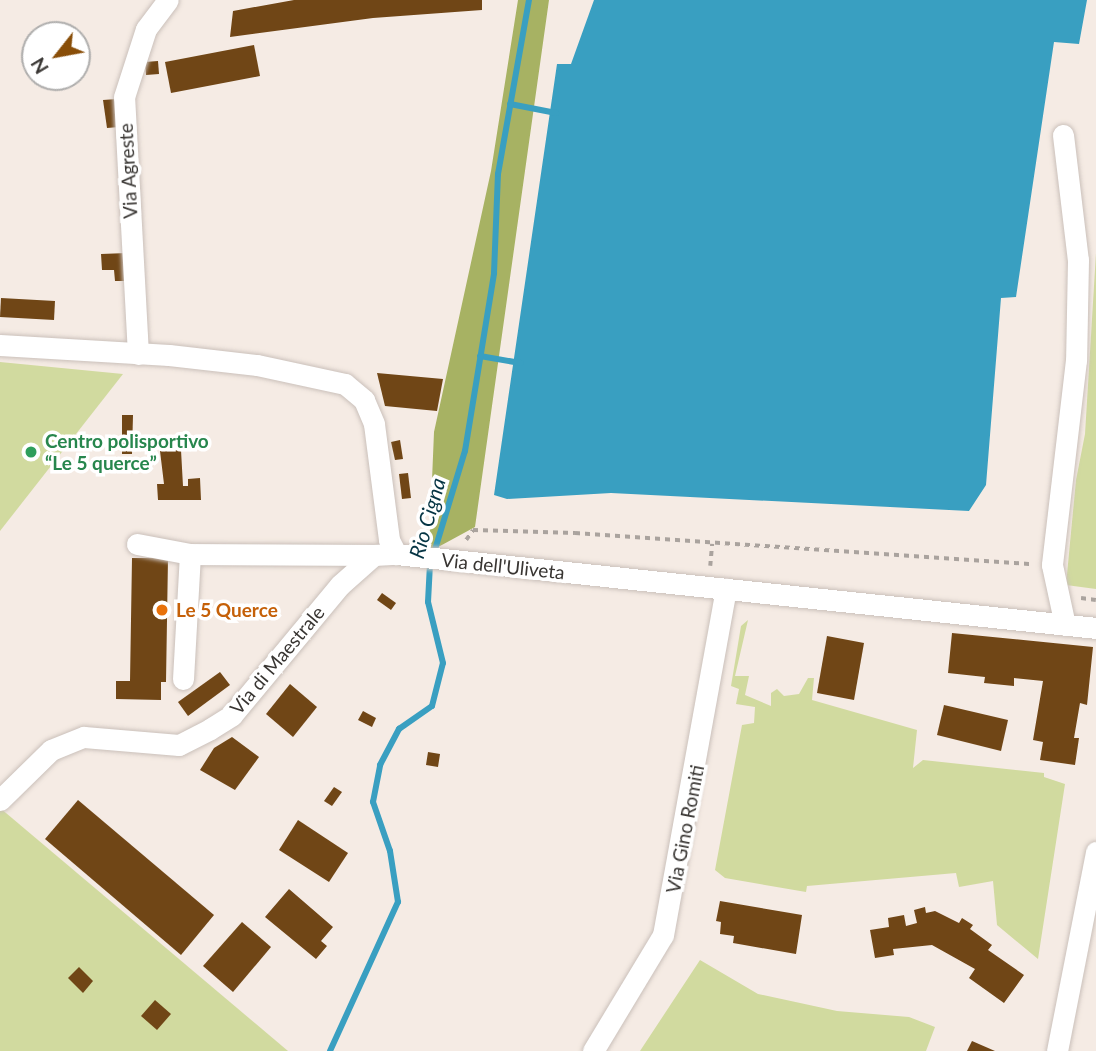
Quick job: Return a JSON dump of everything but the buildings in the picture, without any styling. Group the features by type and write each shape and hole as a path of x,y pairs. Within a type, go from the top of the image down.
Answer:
{"street":[{"name":"Via Agreste","path":"138,354 124,97 146,29 168,0"},
{"path":"1063,135 1078,260 1076,360 1052,565 1065,625"},
{"path":"0,345 257,365 350,387 364,400 374,424 389,540 406,555"},
{"path":"137,544 190,554 406,555"},
{"path":"183,679 190,554"},
{"name":"Via di Maestrale","path":"0,800 51,750 84,737 179,745 232,716 340,585 374,555"},
{"name":"Via dell'Uliveta","path":"406,555 1096,628"},
{"name":"Via Gino Romiti","path":"593,1051 663,935 726,589"},
{"path":"1057,1051 1096,852"}],"path":[{"path":"456,562 472,530 1015,560 1033,564 1071,597 1096,600"}],"green space":[{"path":"518,0 549,0 475,527 429,552 434,432 491,171"},
{"path":"1096,253 1096,589 1066,585 1076,480 1085,434"},
{"name":"Centro polisportivo “Le 5 querce”","path":"0,362 123,374 0,531"},
{"path":"748,620 735,676 749,676 745,695 771,706 771,693 777,689 784,696 799,694 808,678 814,678 812,700 917,730 913,768 923,760 1044,773 1044,777 1065,784 1038,959 997,925 993,881 959,887 956,873 807,886 806,892 725,878 715,870 742,725 754,723 755,707 736,704 739,689 731,686 741,626"},
{"path":"0,808 6,813 288,1051 0,1051"},
{"path":"700,960 758,994 837,1011 909,1017 935,1027 926,1051 640,1051"}],"water":[{"path":"594,0 1087,0 1079,44 1054,42 1016,297 1001,298 986,485 969,511 611,493 507,499 494,495 557,64 571,64"}],"waterway":[{"name":"Rio Cigna","path":"330,1051 398,902 390,851 373,802 380,765 399,729 432,706 443,663 428,602 430,566 465,451 494,273 498,174 529,0"},
{"path":"510,104 556,113"},
{"path":"480,356 520,363"}],"place":[{"name":"Centro polisportivo “Le 5 querce”","path":"31,452"},
{"name":"Le 5 Querce","path":"162,610"}]}
